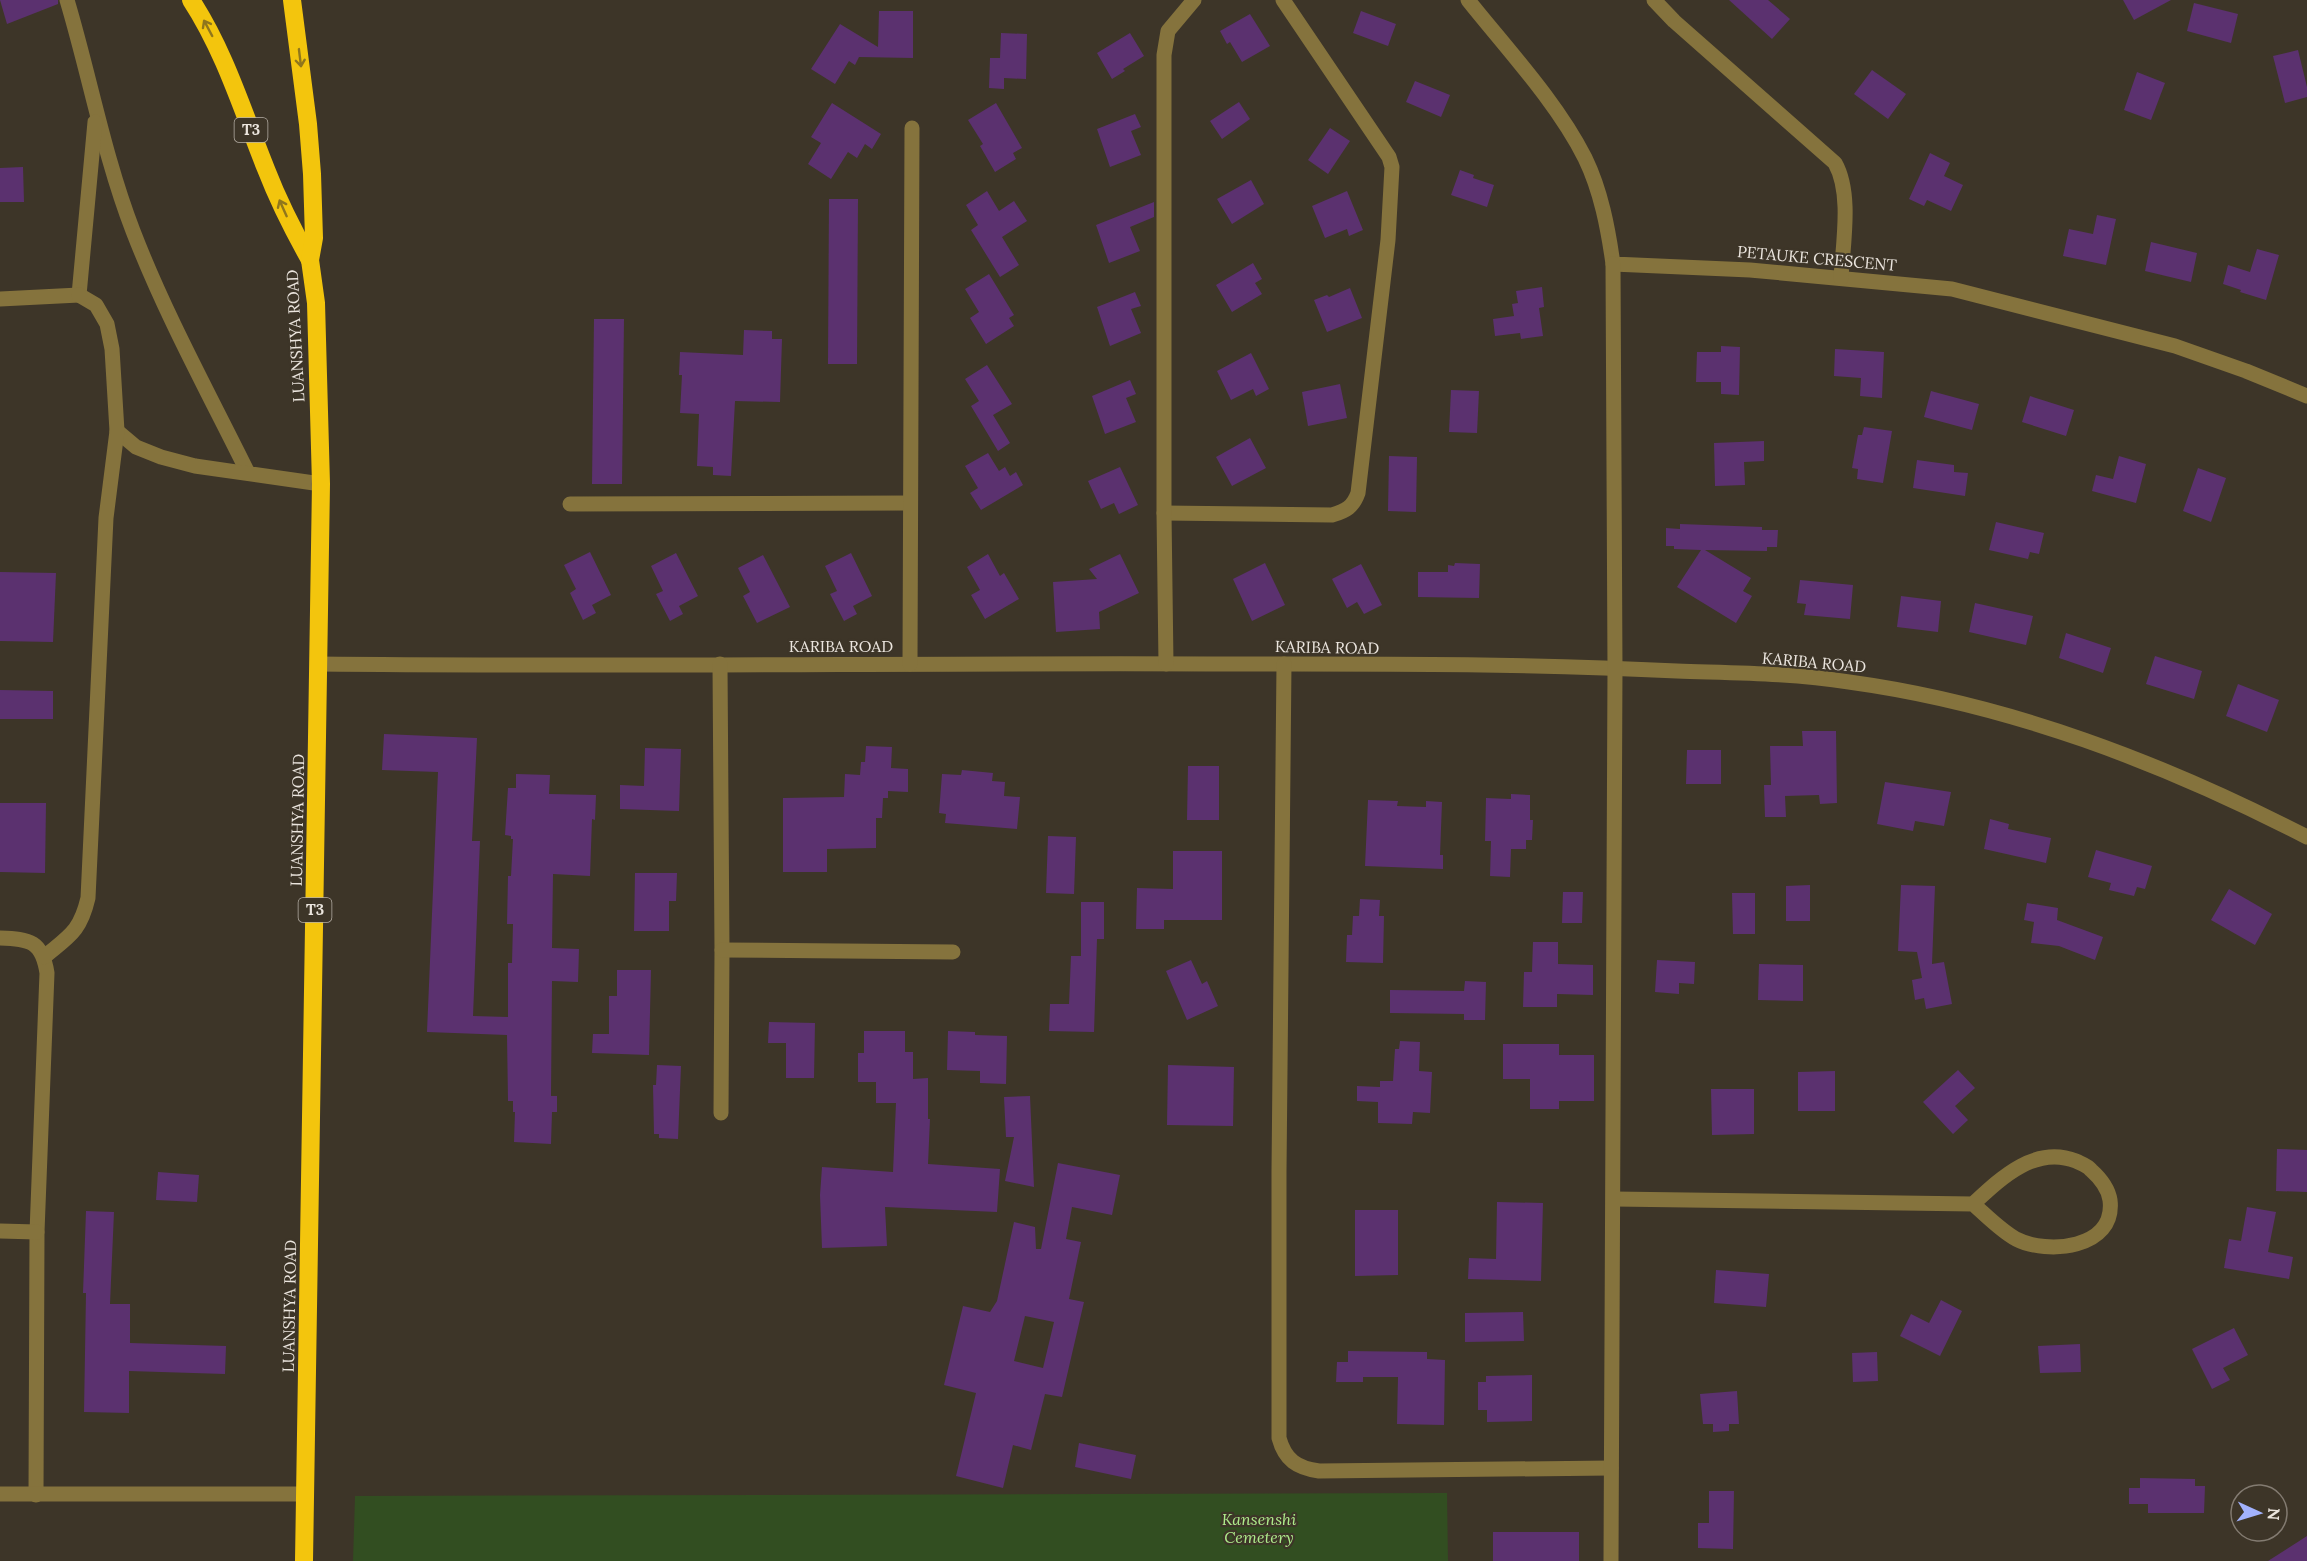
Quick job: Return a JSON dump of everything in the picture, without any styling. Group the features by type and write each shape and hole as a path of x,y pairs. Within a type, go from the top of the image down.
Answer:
{"highway":[{"name":"LUANSHYA ROAD","path":"191,0 216,44 266,169 293,230 310,260"},
{"name":"LUANSHYA ROAD","path":"292,0 312,174 314,238 310,260 316,303 321,484 304,1561"}],"street":[{"path":"67,0 113,172 142,252 248,473"},
{"path":"1166,664 1165,42 1173,22 1194,0"},
{"path":"1164,513 1332,515 1344,512 1354,505 1358,493 1388,240 1392,167 1389,157 1283,0"},
{"path":"1468,0 1533,81 1580,150 1596,184 1609,235 1613,264 1615,668 1611,1561"},
{"path":"1653,0 1835,163 1844,185 1845,199 1841,278"},
{"path":"79,295 96,111"},
{"path":"910,664 912,128"},
{"name":"PETAUKE CRESCENT","path":"1613,264 1726,268 1934,286 2175,346 2307,396"},
{"path":"0,298 79,295 96,305 107,324 112,349 117,431 106,518 87,898 83,916 74,933 44,957"},
{"path":"117,431 136,447 160,457 195,466 321,484"},
{"path":"570,504 910,503"},
{"name":"KARIBA ROAD","path":"319,664 555,666 1284,664 1615,668 1847,681 2012,717 2125,753 2249,808 2307,837"},
{"path":"720,664 721,1113"},
{"path":"1284,664 1279,1171 1279,1438 1282,1448 1287,1458 1296,1465 1319,1471 1611,1468"},
{"path":"0,938 22,939 37,946 44,957 48,993 37,1232 36,1495"},
{"path":"722,951 953,952"},
{"path":"1614,1200 1973,1204 1994,1224 2017,1239 2039,1246 2067,1247 2091,1240 2107,1222 2110,1201 2104,1182 2088,1166 2066,1157 2044,1156 2019,1166 1973,1204"},
{"path":"0,1231 37,1232"},
{"path":"0,1494 306,1494"}],"green space":[{"name":"Kansenshi Cemetery","path":"1447,1493 1448,1561 353,1561 355,1496"}],"building":[{"path":"0,0 58,0 58,4 7,24"},
{"path":"1729,0 1768,0 1790,19 1772,39"},
{"path":"2123,0 2171,0 2134,20"},
{"path":"2194,3 2238,14 2231,43 2187,31"},
{"path":"879,11 913,11 913,58 859,57 855,65 849,61 835,84 811,69 840,24 878,47"},
{"path":"1361,11 1396,24 1388,46 1353,33"},
{"path":"1250,14 1270,46 1242,62 1230,42 1227,44 1220,31"},
{"path":"1001,33 1027,34 1026,79 1004,78 1004,89 989,88 990,58 1000,58"},
{"path":"1130,33 1144,56 1112,79 1097,53"},
{"path":"2298,50 2307,87 2307,97 2285,103 2273,56"},
{"path":"1872,70 1906,94 1888,119 1854,94"},
{"path":"2137,72 2165,83 2151,120 2124,110"},
{"path":"1415,81 1450,95 1441,117 1406,102"},
{"path":"1239,102 1250,119 1222,139 1210,121"},
{"path":"832,103 881,134 872,149 865,144 857,158 848,152 831,179 808,164 821,143 811,137"},
{"path":"996,103 1022,148 1013,153 1016,159 995,172 980,146 983,144 968,120"},
{"path":"1135,114 1141,127 1131,131 1141,155 1110,167 1097,129"},
{"path":"1330,128 1350,141 1328,174 1308,160"},
{"path":"1930,153 1950,163 1944,176 1963,185 1951,211 1927,200 1924,206 1909,199"},
{"path":"23,167 24,202 0,202 0,168"},
{"path":"1460,170 1474,175 1473,178 1494,185 1487,207 1451,195"},
{"path":"1251,180 1264,204 1232,224 1217,199"},
{"path":"987,191 999,211 1014,201 1027,221 1002,237 1019,265 1000,277 971,230 978,225 966,205"},
{"path":"1347,191 1363,230 1349,236 1347,229 1325,238 1312,206"},
{"path":"829,199 858,199 857,364 828,364"},
{"path":"1154,202 1154,217 1130,227 1140,251 1109,263 1096,225"},
{"path":"2097,215 2116,219 2106,265 2063,256 2069,229 2093,234"},
{"path":"2151,242 2197,253 2191,282 2145,271"},
{"path":"2257,249 2279,255 2266,300 2223,284 2228,265 2250,272"},
{"path":"1253,263 1262,279 1255,283 1262,294 1232,312 1216,285"},
{"path":"989,274 1014,315 1009,318 1014,326 986,344 970,318 979,312 965,289"},
{"path":"1542,287 1544,307 1539,308 1543,336 1521,339 1520,333 1495,336 1493,319 1514,316 1512,304 1518,303 1516,291"},
{"path":"1350,288 1362,318 1327,332 1314,300 1327,295 1329,297"},
{"path":"1135,292 1141,306 1131,309 1141,333 1110,346 1097,307"},
{"path":"594,319 624,319 622,484 592,484"},
{"path":"744,330 772,331 772,339 782,339 780,402 735,401 731,476 713,475 713,467 697,466 699,414 680,413 682,375 679,375 680,352 743,355"},
{"path":"1721,346 1740,347 1739,395 1721,394 1721,382 1696,382 1697,352 1721,352"},
{"path":"1835,349 1884,352 1882,398 1860,396 1861,378 1834,376"},
{"path":"1251,353 1269,389 1256,396 1253,389 1231,400 1217,371"},
{"path":"987,365 1012,404 993,415 1010,443 998,451 971,406 979,401 965,379"},
{"path":"1130,380 1136,394 1126,398 1136,422 1105,434 1092,396"},
{"path":"1340,384 1347,418 1308,426 1302,392"},
{"path":"1451,390 1479,391 1477,433 1449,432"},
{"path":"1931,391 1979,404 1972,430 1924,417"},
{"path":"2030,396 2074,410 2066,436 2022,422"},
{"path":"1864,427 1892,431 1883,483 1857,479 1858,469 1852,468 1858,435 1862,435"},
{"path":"1250,438 1266,468 1232,486 1216,457"},
{"path":"1764,441 1764,461 1744,462 1745,485 1715,486 1714,443"},
{"path":"988,453 999,471 1005,467 1010,476 1016,472 1023,485 981,510 970,493 978,488 965,466"},
{"path":"1389,456 1417,457 1416,512 1388,511"},
{"path":"2119,456 2146,464 2136,503 2092,491 2096,475 2113,479"},
{"path":"1917,460 1954,465 1954,472 1968,473 1965,496 1913,488"},
{"path":"1120,467 1138,505 1119,514 1114,503 1101,509 1088,481"},
{"path":"2198,468 2226,478 2211,522 2183,511"},
{"path":"1996,522 2044,533 2039,554 2030,552 2028,559 1989,550"},
{"path":"1680,524 1762,527 1762,530 1778,530 1777,547 1767,547 1767,551 1705,550 1751,578 1743,591 1752,596 1736,623 1677,587 1701,550 1674,549 1674,546 1666,546 1666,528 1680,529"},
{"path":"590,552 611,595 592,605 596,613 583,620 570,593 576,589 564,565"},
{"path":"676,553 698,596 679,606 683,614 670,621 656,594 663,591 651,566"},
{"path":"851,553 872,596 853,606 857,614 844,621 830,594 837,591 825,566"},
{"path":"988,554 1000,576 1004,573 1019,599 985,619 971,595 980,590 967,567"},
{"path":"1120,554 1139,593 1099,612 1100,629 1056,632 1053,582 1097,579 1089,569"},
{"path":"763,555 790,607 757,623 743,596 750,592 738,568"},
{"path":"1265,563 1285,605 1252,621 1233,579"},
{"path":"1455,563 1480,564 1479,598 1418,597 1418,572 1448,572 1448,565 1454,566"},
{"path":"1361,564 1382,605 1364,614 1357,602 1347,608 1332,579"},
{"path":"0,572 56,573 53,642 0,641"},
{"path":"1800,580 1853,585 1850,619 1804,615 1806,604 1797,603"},
{"path":"1901,596 1941,601 1938,632 1897,627"},
{"path":"1975,603 2033,616 2026,645 1969,632"},
{"path":"2066,633 2111,648 2103,673 2059,658"},
{"path":"2155,656 2202,671 2194,699 2146,684"},
{"path":"2238,684 2279,700 2267,732 2226,716"},
{"path":"0,690 53,691 53,719 0,719"},
{"path":"1802,731 1836,731 1837,803 1820,804 1819,795 1785,796 1786,817 1765,817 1764,785 1771,785 1770,746 1803,746"},
{"path":"384,734 477,738 472,841 480,841 473,1016 508,1017 508,963 512,963 513,924 507,924 508,876 511,876 513,839 505,835 508,788 516,788 516,774 550,775 549,794 596,795 595,820 592,819 590,876 553,874 552,948 579,949 578,982 552,981 551,1096 557,1096 557,1112 552,1112 551,1144 514,1142 515,1112 513,1112 513,1101 508,1101 507,1035 427,1032 438,772 382,770"},
{"path":"866,746 892,747 891,768 908,769 908,792 888,791 888,798 883,798 882,818 876,818 876,848 827,849 827,872 783,872 783,798 844,797 845,774 860,775 861,762 865,762"},
{"path":"645,748 681,749 679,811 620,809 620,785 644,786"},
{"path":"1687,750 1721,750 1721,784 1686,784"},
{"path":"1188,766 1219,766 1219,820 1187,820"},
{"path":"962,770 993,773 992,781 1005,782 1004,796 1020,797 1017,829 945,823 946,814 939,813 942,774 961,775"},
{"path":"1885,782 1951,792 1944,826 1915,821 1913,831 1877,824"},
{"path":"1511,794 1530,795 1530,820 1533,820 1532,840 1526,840 1526,849 1511,849 1510,877 1490,876 1491,841 1485,841 1486,798 1511,799"},
{"path":"1368,800 1398,801 1397,806 1426,807 1426,801 1442,802 1440,855 1443,855 1443,869 1365,866"},
{"path":"0,803 46,803 45,873 0,872"},
{"path":"1990,819 2009,824 2008,829 2051,838 2046,863 1984,849"},
{"path":"1048,836 1076,837 1074,894 1046,893"},
{"path":"2096,850 2152,866 2145,889 2137,887 2134,896 2109,890 2111,883 2088,877"},
{"path":"1173,851 1222,851 1222,920 1164,920 1164,929 1136,929 1137,888 1173,889"},
{"path":"635,873 677,873 676,901 669,901 669,931 634,931"},
{"path":"1810,885 1810,921 1786,921 1786,886"},
{"path":"1901,885 1935,886 1932,964 1944,962 1952,1004 1926,1009 1924,998 1915,1000 1912,980 1922,978 1917,952 1898,951"},
{"path":"2229,889 2272,914 2255,945 2211,920"},
{"path":"1563,892 1583,892 1582,923 1562,923"},
{"path":"1732,893 1755,893 1755,934 1733,934"},
{"path":"1360,899 1380,900 1379,916 1384,916 1383,963 1346,962 1347,935 1352,935 1353,916 1359,916"},
{"path":"1081,902 1104,902 1104,939 1097,939 1094,1032 1049,1031 1050,1004 1069,1004 1071,956 1081,956"},
{"path":"2027,903 2058,908 2057,920 2103,937 2095,960 2059,946 2031,943 2034,922 2024,920"},
{"path":"1533,942 1558,942 1558,964 1593,965 1593,995 1557,994 1557,1007 1523,1007 1524,972 1532,972"},
{"path":"1191,960 1202,984 1207,981 1218,1006 1187,1020 1166,971"},
{"path":"1657,960 1695,962 1694,984 1679,983 1679,994 1655,992"},
{"path":"1759,964 1803,965 1803,1001 1758,1000"},
{"path":"617,970 651,970 649,1055 592,1053 593,1034 609,1034 609,996 617,996"},
{"path":"1465,981 1486,982 1485,1020 1464,1020 1464,1014 1390,1013 1390,990 1464,991"},
{"path":"769,1022 815,1023 814,1078 786,1078 786,1043 768,1043"},
{"path":"864,1031 905,1031 905,1052 913,1052 913,1079 928,1078 928,1119 930,1119 928,1164 1000,1169 997,1212 885,1207 887,1246 822,1248 820,1195 822,1167 893,1172 896,1103 876,1103 876,1082 858,1082 858,1053 864,1053"},
{"path":"948,1031 1007,1036 1006,1084 980,1083 980,1071 947,1070"},
{"path":"1400,1041 1420,1042 1419,1071 1432,1072 1430,1113 1413,1112 1412,1124 1378,1123 1378,1102 1357,1101 1357,1086 1380,1087 1380,1081 1393,1081 1395,1049 1399,1049"},
{"path":"1503,1044 1559,1044 1559,1055 1594,1055 1594,1101 1559,1101 1559,1109 1530,1109 1530,1079 1503,1079"},
{"path":"657,1065 681,1066 678,1139 659,1138 659,1134 654,1134 653,1085 656,1085"},
{"path":"1168,1065 1234,1067 1233,1126 1167,1125"},
{"path":"1958,1070 1975,1088 1955,1106 1968,1120 1953,1134 1923,1102"},
{"path":"1835,1071 1835,1111 1798,1111 1798,1072"},
{"path":"1711,1089 1754,1089 1754,1134 1712,1135"},
{"path":"1030,1096 1034,1187 1005,1181 1014,1137 1006,1137 1004,1097"},
{"path":"2277,1149 2307,1150 2307,1192 2276,1191"},
{"path":"1058,1163 1120,1175 1112,1215 1072,1207 1066,1239 1081,1242 1069,1299 1084,1302 1062,1397 1045,1394 1031,1450 1013,1445 1003,1488 956,1476 976,1393 944,1385 963,1306 990,1312 997,1301 1014,1222 1035,1227 1036,1249 1041,1249","holes":["1025,1316 1054,1322 1043,1368 1014,1361"]},
{"path":"158,1172 199,1175 197,1202 156,1200"},
{"path":"1497,1202 1543,1203 1541,1281 1468,1279 1469,1258 1496,1259"},
{"path":"2247,1207 2276,1212 2268,1252 2293,1257 2289,1279 2224,1268 2229,1239 2241,1241"},
{"path":"1355,1210 1398,1210 1398,1275 1355,1276"},
{"path":"86,1211 114,1212 110,1304 130,1304 130,1343 226,1346 225,1374 129,1371 129,1413 84,1412 86,1293 83,1293"},
{"path":"1716,1270 1769,1274 1766,1307 1714,1303"},
{"path":"1941,1300 1962,1311 1940,1356 1900,1336 1911,1314 1929,1323"},
{"path":"1523,1312 1524,1341 1465,1342 1465,1313"},
{"path":"2234,1328 2248,1355 2223,1368 2230,1380 2212,1389 2192,1349"},
{"path":"2080,1344 2081,1372 2040,1373 2038,1346"},
{"path":"1348,1351 1427,1352 1427,1359 1445,1360 1444,1425 1397,1424 1398,1377 1363,1377 1363,1382 1336,1382 1337,1362 1348,1362"},
{"path":"1877,1352 1878,1381 1853,1382 1852,1353"},
{"path":"1532,1375 1532,1421 1487,1422 1487,1410 1478,1410 1478,1382 1486,1382 1486,1376"},
{"path":"1737,1391 1739,1424 1729,1424 1729,1431 1713,1432 1713,1424 1703,1424 1700,1394"},
{"path":"1079,1443 1136,1455 1131,1479 1075,1467"},
{"path":"2140,1478 2195,1479 2195,1486 2205,1486 2204,1513 2148,1513 2148,1504 2129,1504 2129,1488 2140,1488"},
{"path":"1709,1491 1734,1491 1733,1549 1698,1548 1698,1523 1709,1523"},
{"path":"1493,1532 1579,1532 1579,1561 1493,1561"},
{"path":"2307,1536 2307,1561 2268,1561"}]}
